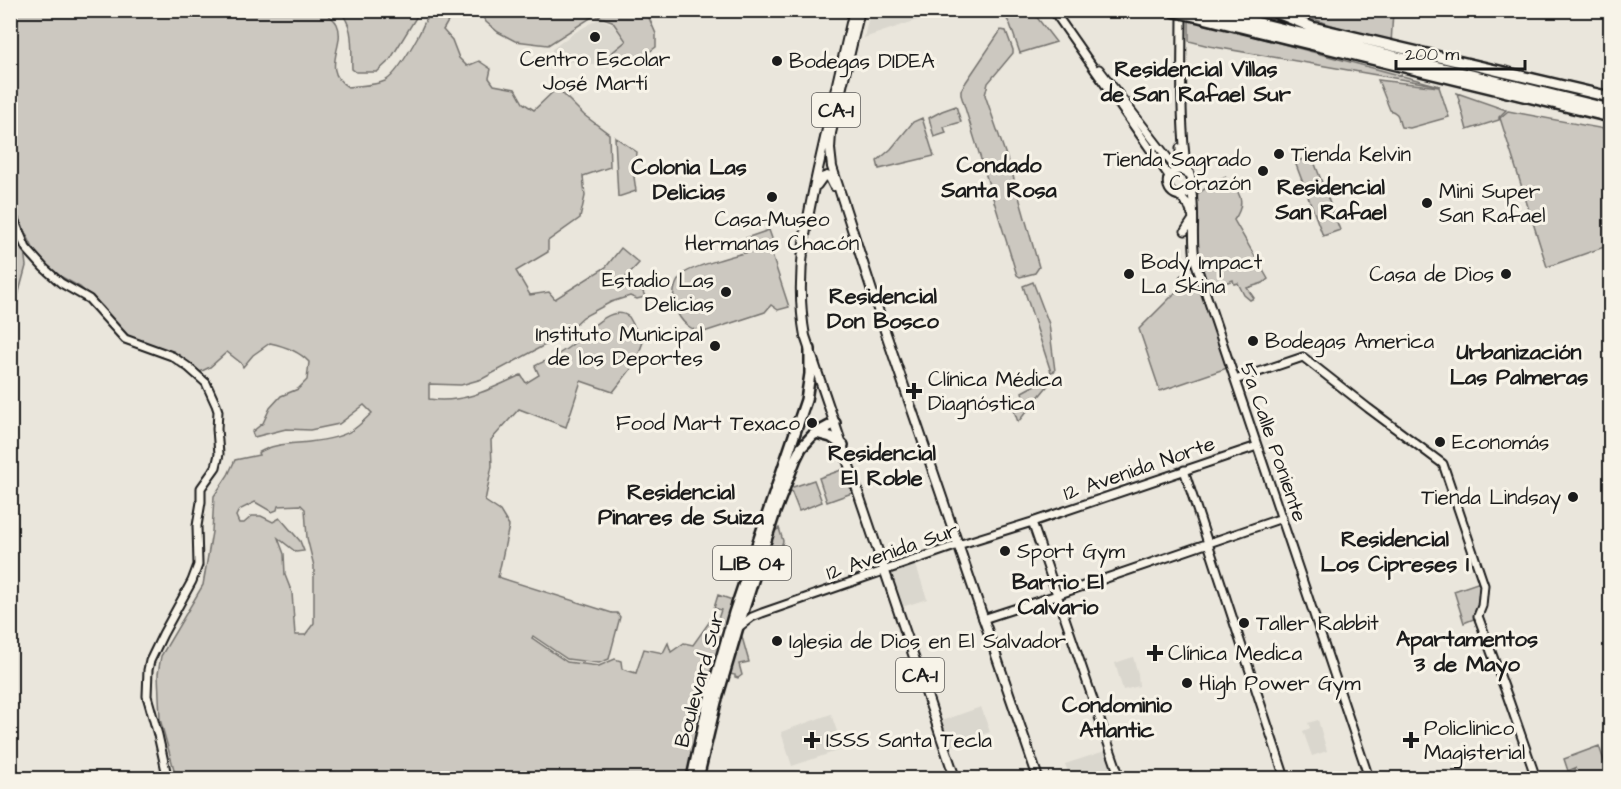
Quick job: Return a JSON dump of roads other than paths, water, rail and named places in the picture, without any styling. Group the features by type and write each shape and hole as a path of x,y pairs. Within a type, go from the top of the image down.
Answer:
{"highway":[{"path":"1206,10 1611,109"},
{"path":"1270,10 1389,55"},
{"path":"1170,11 1611,117"},
{"path":"1316,28 1611,97"},
{"name":"Boulevard Sur","path":"692,778 707,709 734,614 809,389 810,349"},
{"name":"Boulevard Sur","path":"698,778 716,702 775,512 796,458 807,441 816,433 836,423"},
{"path":"816,433 831,437 843,445"},
{"path":"782,448 792,443"}],"main road":[{"name":"CA-1","path":"854,10 808,210 800,298 810,349 955,778"},
{"name":"CA-1","path":"860,10 830,144 832,167 1038,778"},
{"path":"1053,10 1169,176"},
{"path":"1058,10 1088,55 1177,170"},
{"path":"1159,10 1170,11"},
{"path":"1177,170 1180,159 1180,10"},
{"path":"1180,10 1184,148 1185,160 1192,180 1191,188 1186,194 1173,194 1167,182 1169,176 1177,170 1183,170 1189,174"},
{"path":"1165,155 1174,154 1180,145"},
{"path":"813,193 822,178 828,177 845,209"},
{"name":"5a Calle Poniente","path":"1191,188 1194,203 1193,252 1369,778"},
{"path":"1179,195 1188,205 1193,218 1185,231"},
{"path":"10,210 26,248 44,268 61,283 89,299 125,339 172,356 188,367 206,383 218,411 219,454 216,467 201,488 197,526 198,566 154,652 148,670 147,696 158,735 166,778"},
{"path":"1184,279 1192,278 1202,281"},
{"path":"1235,380 1303,357 1443,464 1482,574 1484,590 1478,616 1536,778"},
{"name":"12 Avenida Norte","path":"1032,522 1257,446"},
{"path":"1184,470 1285,778"},
{"path":"983,619 1282,518"},
{"path":"1032,522 1120,778"},
{"name":"12 Avenida Sur","path":"738,627 762,613 958,545 1032,522"},
{"path":"746,603 751,610 762,613"}],"place":[{"name":"Centro Escolar José Martí","path":"595,37"},
{"name":"Bodegas DIDEA","path":"777,61"},
{"name":"Tienda Kelvin","path":"1279,154"},
{"name":"Tienda Sagrado Corazón","path":"1263,171"},
{"name":"Casa-Museo Hermanas Chacón","path":"772,197"},
{"name":"Mini Super San Rafael","path":"1427,203"},
{"name":"Body Impact La Skina","path":"1129,274"},
{"name":"Casa de Dios","path":"1506,274"},
{"name":"Estadio Las Delicias","path":"726,292"},
{"name":"Bodegas America","path":"1253,341"},
{"name":"Instituto Municipal de los Deportes","path":"715,346"},
{"name":"Clínica Médica Diagnóstica","path":"914,391"},
{"name":"Food Mart Texaco","path":"812,423"},
{"name":"Economás","path":"1440,442"},
{"name":"Tienda Lindsay","path":"1573,497"},
{"name":"Sport Gym","path":"1005,551"},
{"name":"Taller Rabbit","path":"1244,623"},
{"name":"Iglesia de Dios en El Salvador","path":"777,641"},
{"name":"Clínica Medica","path":"1155,653"},
{"name":"High Power Gym","path":"1187,683"},
{"name":"ISSS Santa Tecla","path":"812,740"},
{"name":"Policlinico Magisterial","path":"1411,740"}],"district":[{"name":"Residencial Villas de San Rafael Sur","path":"1196,80"},
{"name":"Condado Santa Rosa","path":"999,176"},
{"name":"Colonia Las Delicias","path":"689,178"},
{"name":"Residencial San Rafael","path":"1331,198"},
{"name":"Residencial Don Bosco","path":"883,308"},
{"name":"Urbanización Las Palmeras","path":"1519,364"},
{"name":"Residencial El Roble","path":"882,464"},
{"name":"Residencial Pinares de Suiza","path":"681,504"},
{"name":"Residencial Los Cipreses I","path":"1395,550"},
{"name":"Barrio El Calvario","path":"1058,594"},
{"name":"Apartamentos 3 de Mayo","path":"1467,650"},
{"name":"Condominio Atlantic","path":"1117,716"}]}
